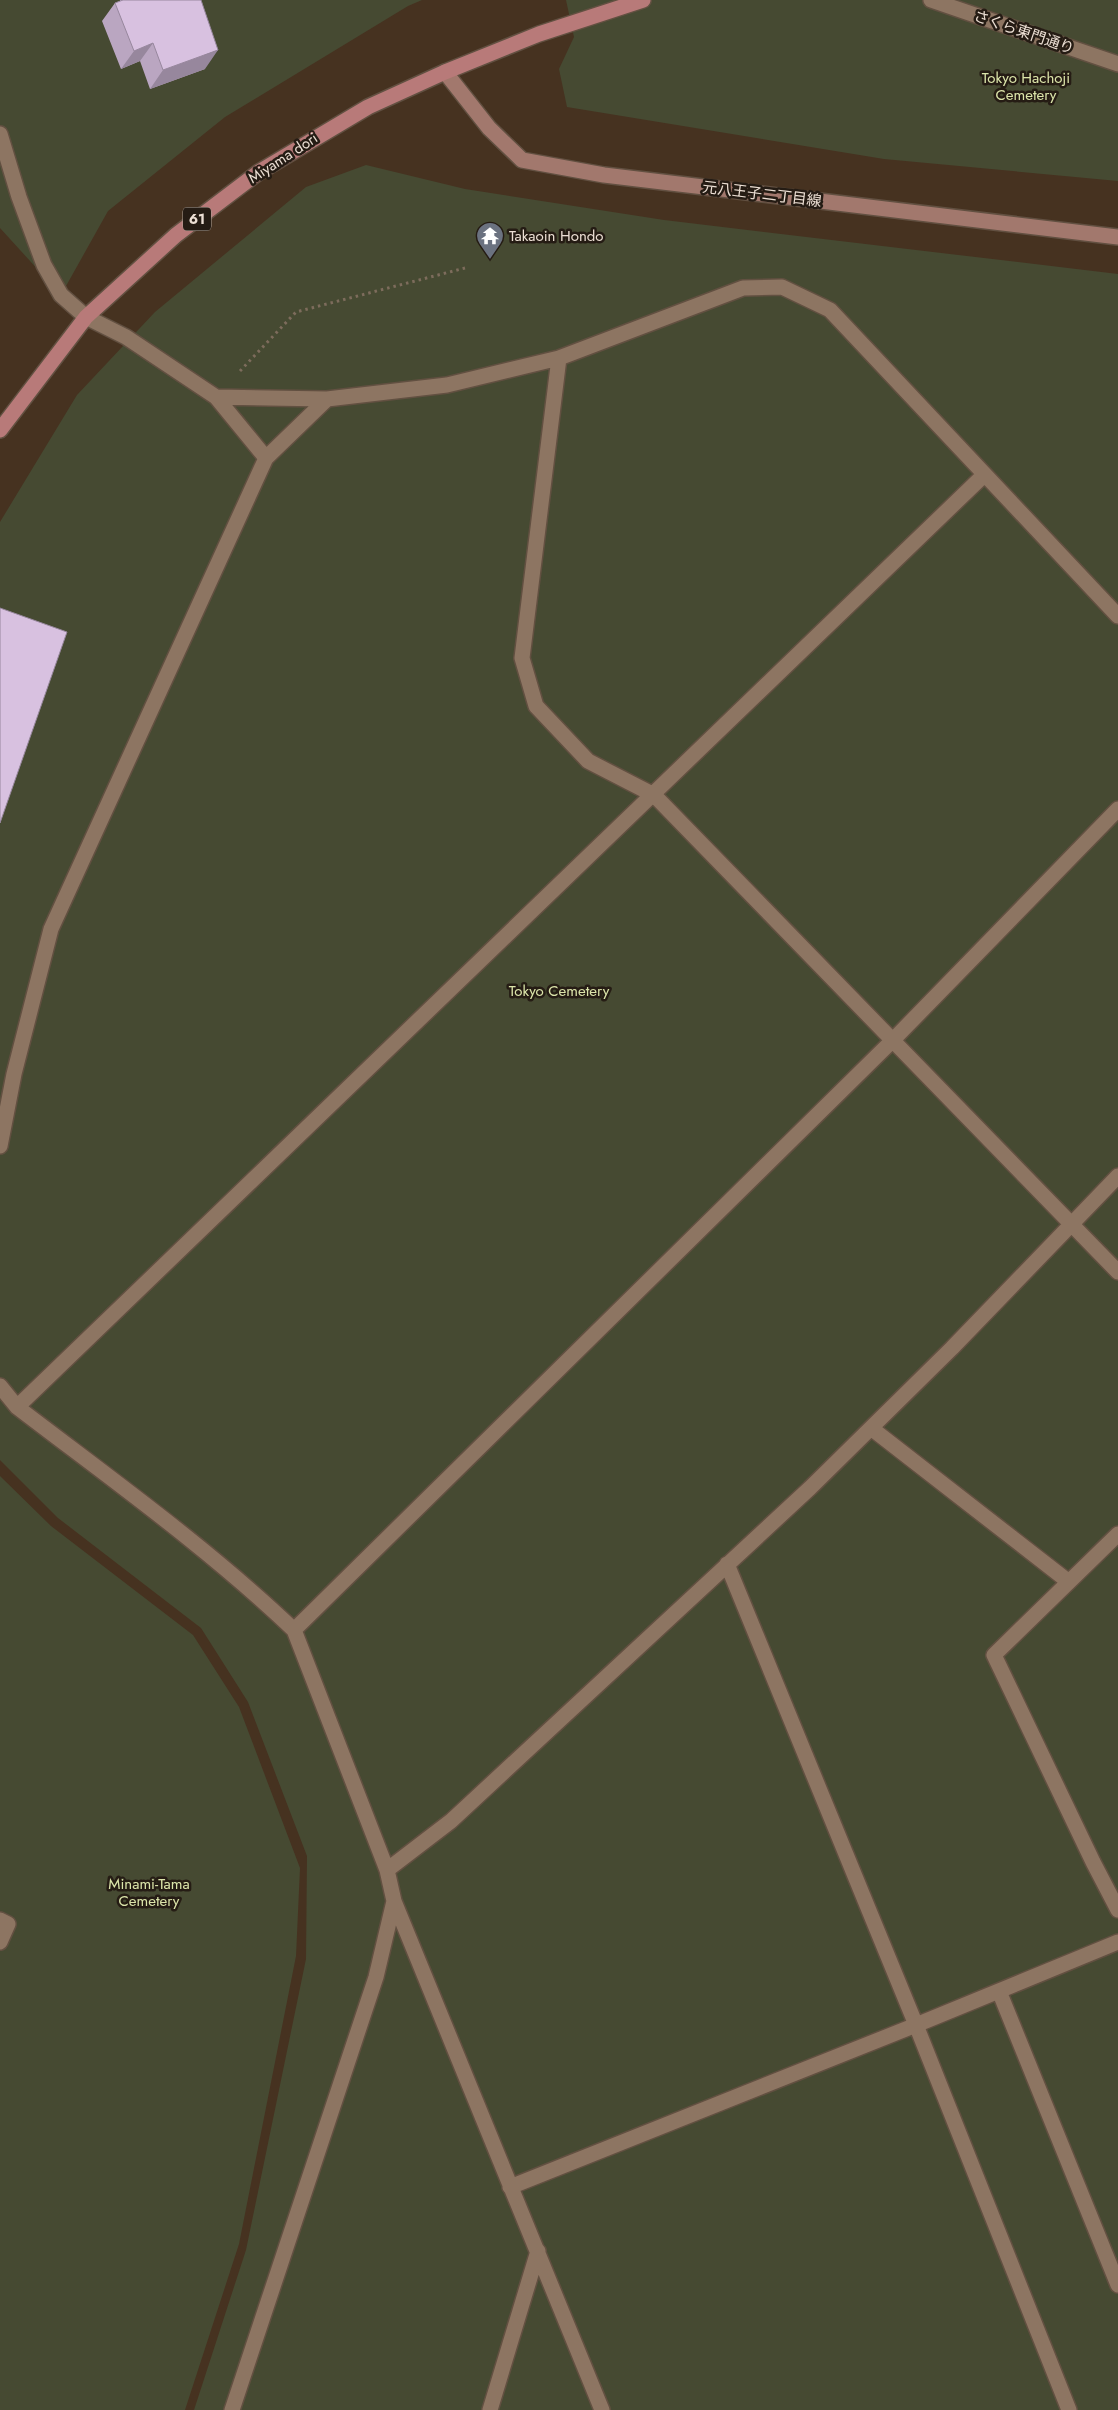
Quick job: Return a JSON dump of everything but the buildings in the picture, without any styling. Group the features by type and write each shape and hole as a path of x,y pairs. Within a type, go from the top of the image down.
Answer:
{"main road":[{"name":"Miyama dori","path":"0,430 86,317 176,235 259,172 368,107 445,72 539,34 643,0"}],"street":[{"name":"元八王子二丁目線","path":"445,72 489,128 522,160 604,175 1118,237"}],"lane":[{"name":"さくら東門通り","path":"930,0 1118,64"},
{"path":"0,134 19,197 44,264 61,295 86,317 126,336 216,397 266,458"},
{"path":"216,397 327,398 447,385 559,358 743,288 782,287 830,310 1118,616"},
{"path":"559,358 522,658 536,706 588,760 654,795 1118,1272"},
{"path":"0,1146 14,1074 50,930 266,458 327,398"},
{"path":"17,1407 984,475"},
{"path":"294,1630 893,1040 1118,809"},
{"path":"387,1870 451,1822 727,1564 952,1348 1118,1176"},
{"path":"0,1386 17,1407 182,1533 264,1601 294,1630 387,1870 394,1901 602,2410"},
{"path":"870,1428 1069,1582"},
{"path":"1118,1534 994,1655 1118,1910"},
{"path":"727,1564 916,2025 1069,2410"},
{"path":"232,2410 376,1977 394,1901"},
{"path":"0,1920 8,1924 0,1942"},
{"path":"510,2187 1118,1942"},
{"path":"999,1991 1118,2285"},
{"path":"490,2410 538,2252"}],"path":[{"path":"216,397 296,312 465,268"}],"green space":[{"path":"0,0 422,0 408,6 225,117 108,211 61,295 0,228"},
{"name":"Tokyo Hachoji Cemetery","path":"566,0 1118,0 1118,181 884,159 567,107 559,69 574,37"},
{"name":"Tokyo Cemetery","path":"366,165 465,189 664,220 1118,274 1118,2410 194,2410 246,2250 306,1959 307,1856 248,1702 201,1628 58,1518 0,1460 0,522 77,395 155,312 306,187"},
{"name":"Minami-Tama Cemetery","path":"0,1476 51,1526 193,1635 239,1707 300,1868 296,1956 239,2244 185,2410 0,2410"}],"place":[{"name":"Takaoin Hondo","path":"490,260"}]}
